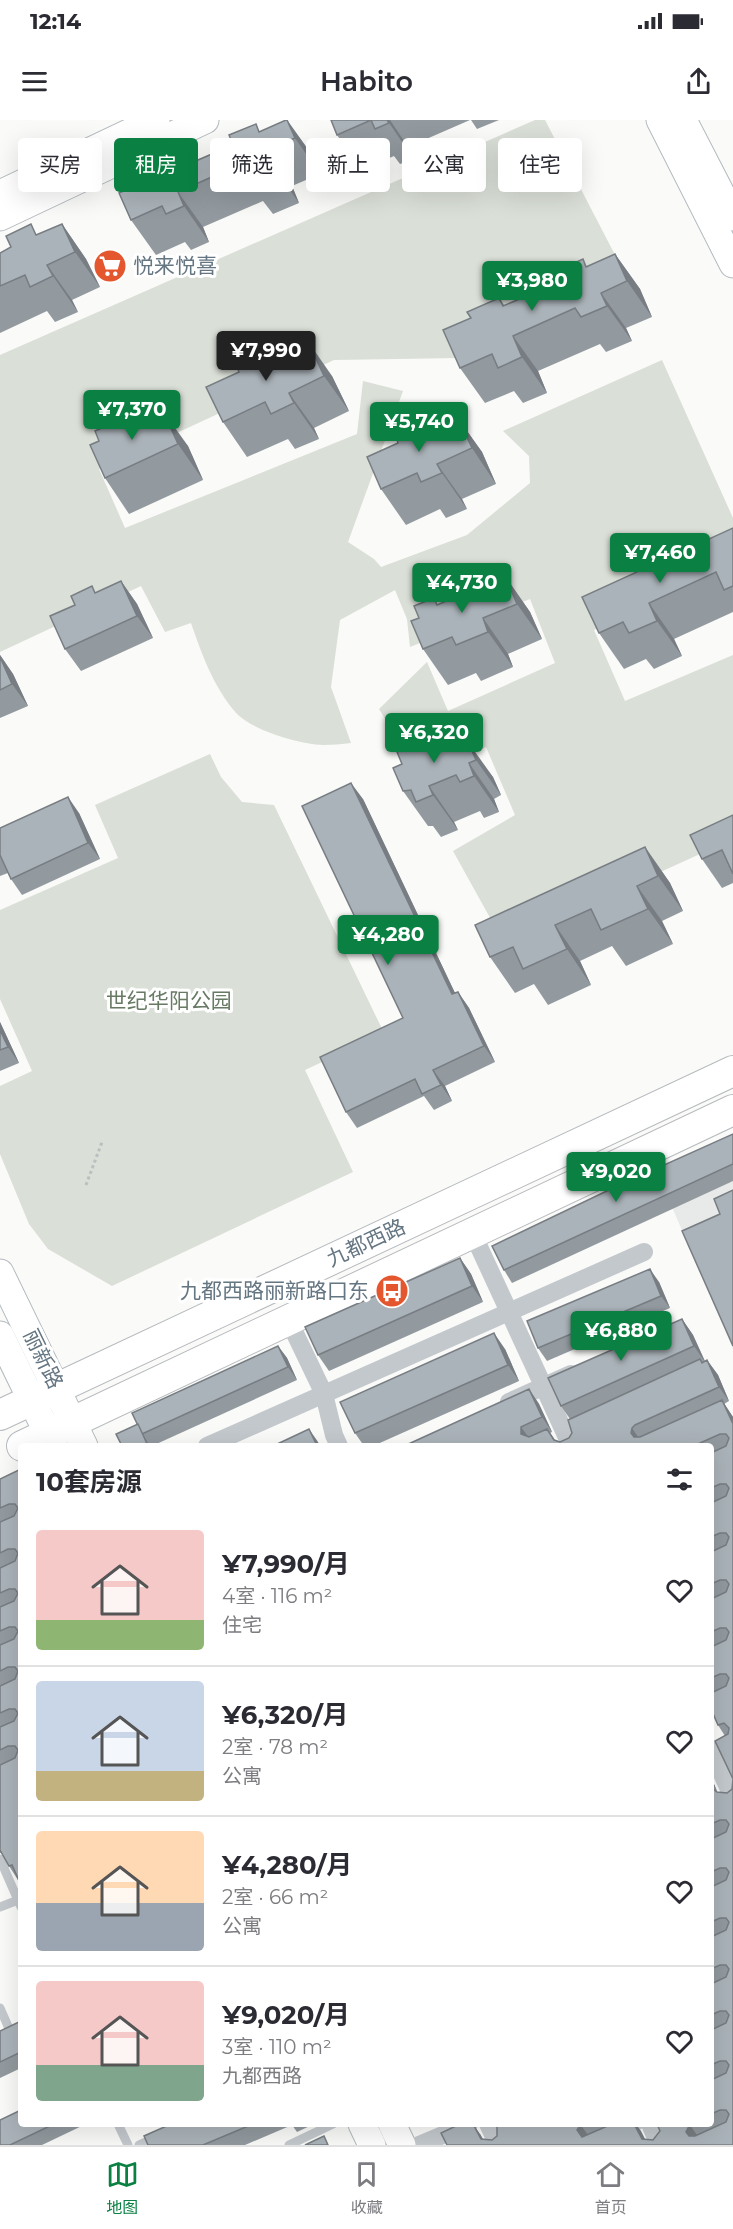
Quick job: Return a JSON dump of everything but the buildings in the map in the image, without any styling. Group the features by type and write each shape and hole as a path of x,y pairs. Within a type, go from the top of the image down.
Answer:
{"main road":[{"path":"0,194 156,120"},
{"path":"0,217 206,120"},
{"path":"660,120 733,264"},
{"path":"683,120 733,217"},
{"name":"九都西路","path":"0,1415 733,1071"},
{"name":"九都西路","path":"51,1440 289,1321 733,1110"},
{"name":"丽新路","path":"0,1273 45,1394 51,1440"},
{"name":"丽新路","path":"0,1335 45,1394"},
{"name":"九都西路","path":"0,1456 18,1450"},
{"path":"363,2127 372,2145"},
{"path":"393,2127 402,2145"}],"street":[{"path":"473,1234 567,1436"},
{"path":"214,1443 644,1252"},
{"path":"289,1321 324,1394 338,1443"},
{"path":"493,1409 586,1367"},
{"path":"714,1752 729,1795"},
{"path":"419,2145 462,2127"},
{"path":"651,2127 659,2145"}],"lane":[{"path":"0,1859 18,1901"},
{"path":"0,1907 18,1903"},
{"path":"0,2008 10,2033"},
{"path":"0,2038 18,2029"},
{"path":"119,2127 128,2145"},
{"path":"289,2145 327,2127"},
{"path":"612,2137 634,2127"},
{"path":"139,2145 167,2132"}],"path":[{"path":"86,1185 102,1142"}],"shaded area":[{"path":"733,1180 733,1349 672,1207"}],"green space":[{"path":"535,120 545,120 554,138 498,138 498,192 582,191 626,276 459,358 334,360 99,469 125,528 357,434 363,381 403,391 348,542 374,559 381,567 467,535 530,483 529,456 503,431 662,360 733,518 733,562 594,630 625,701 733,655 733,839 504,943 453,851 515,815 486,747 420,776 379,709 427,662 448,711 555,663 530,599 410,647 407,619 395,590 340,620 331,687 351,743 344,744 323,745 278,736 254,726 237,714 215,682 191,623 165,632 141,586 0,652 0,355 371,192 390,192 390,184 402,178 402,192 486,192 486,142"},
{"name":"世纪华阳公园","path":"210,754 221,777 242,802 274,805 384,1033 305,1070 353,1172 112,1286 48,1249 29,1224 0,1154 0,1086 32,1071 0,999 0,910 118,858 95,805"}],"place":[{"name":"悦来悦喜","path":"110,266"},
{"name":"九都西路丽新路口东","path":"392,1291"}]}
